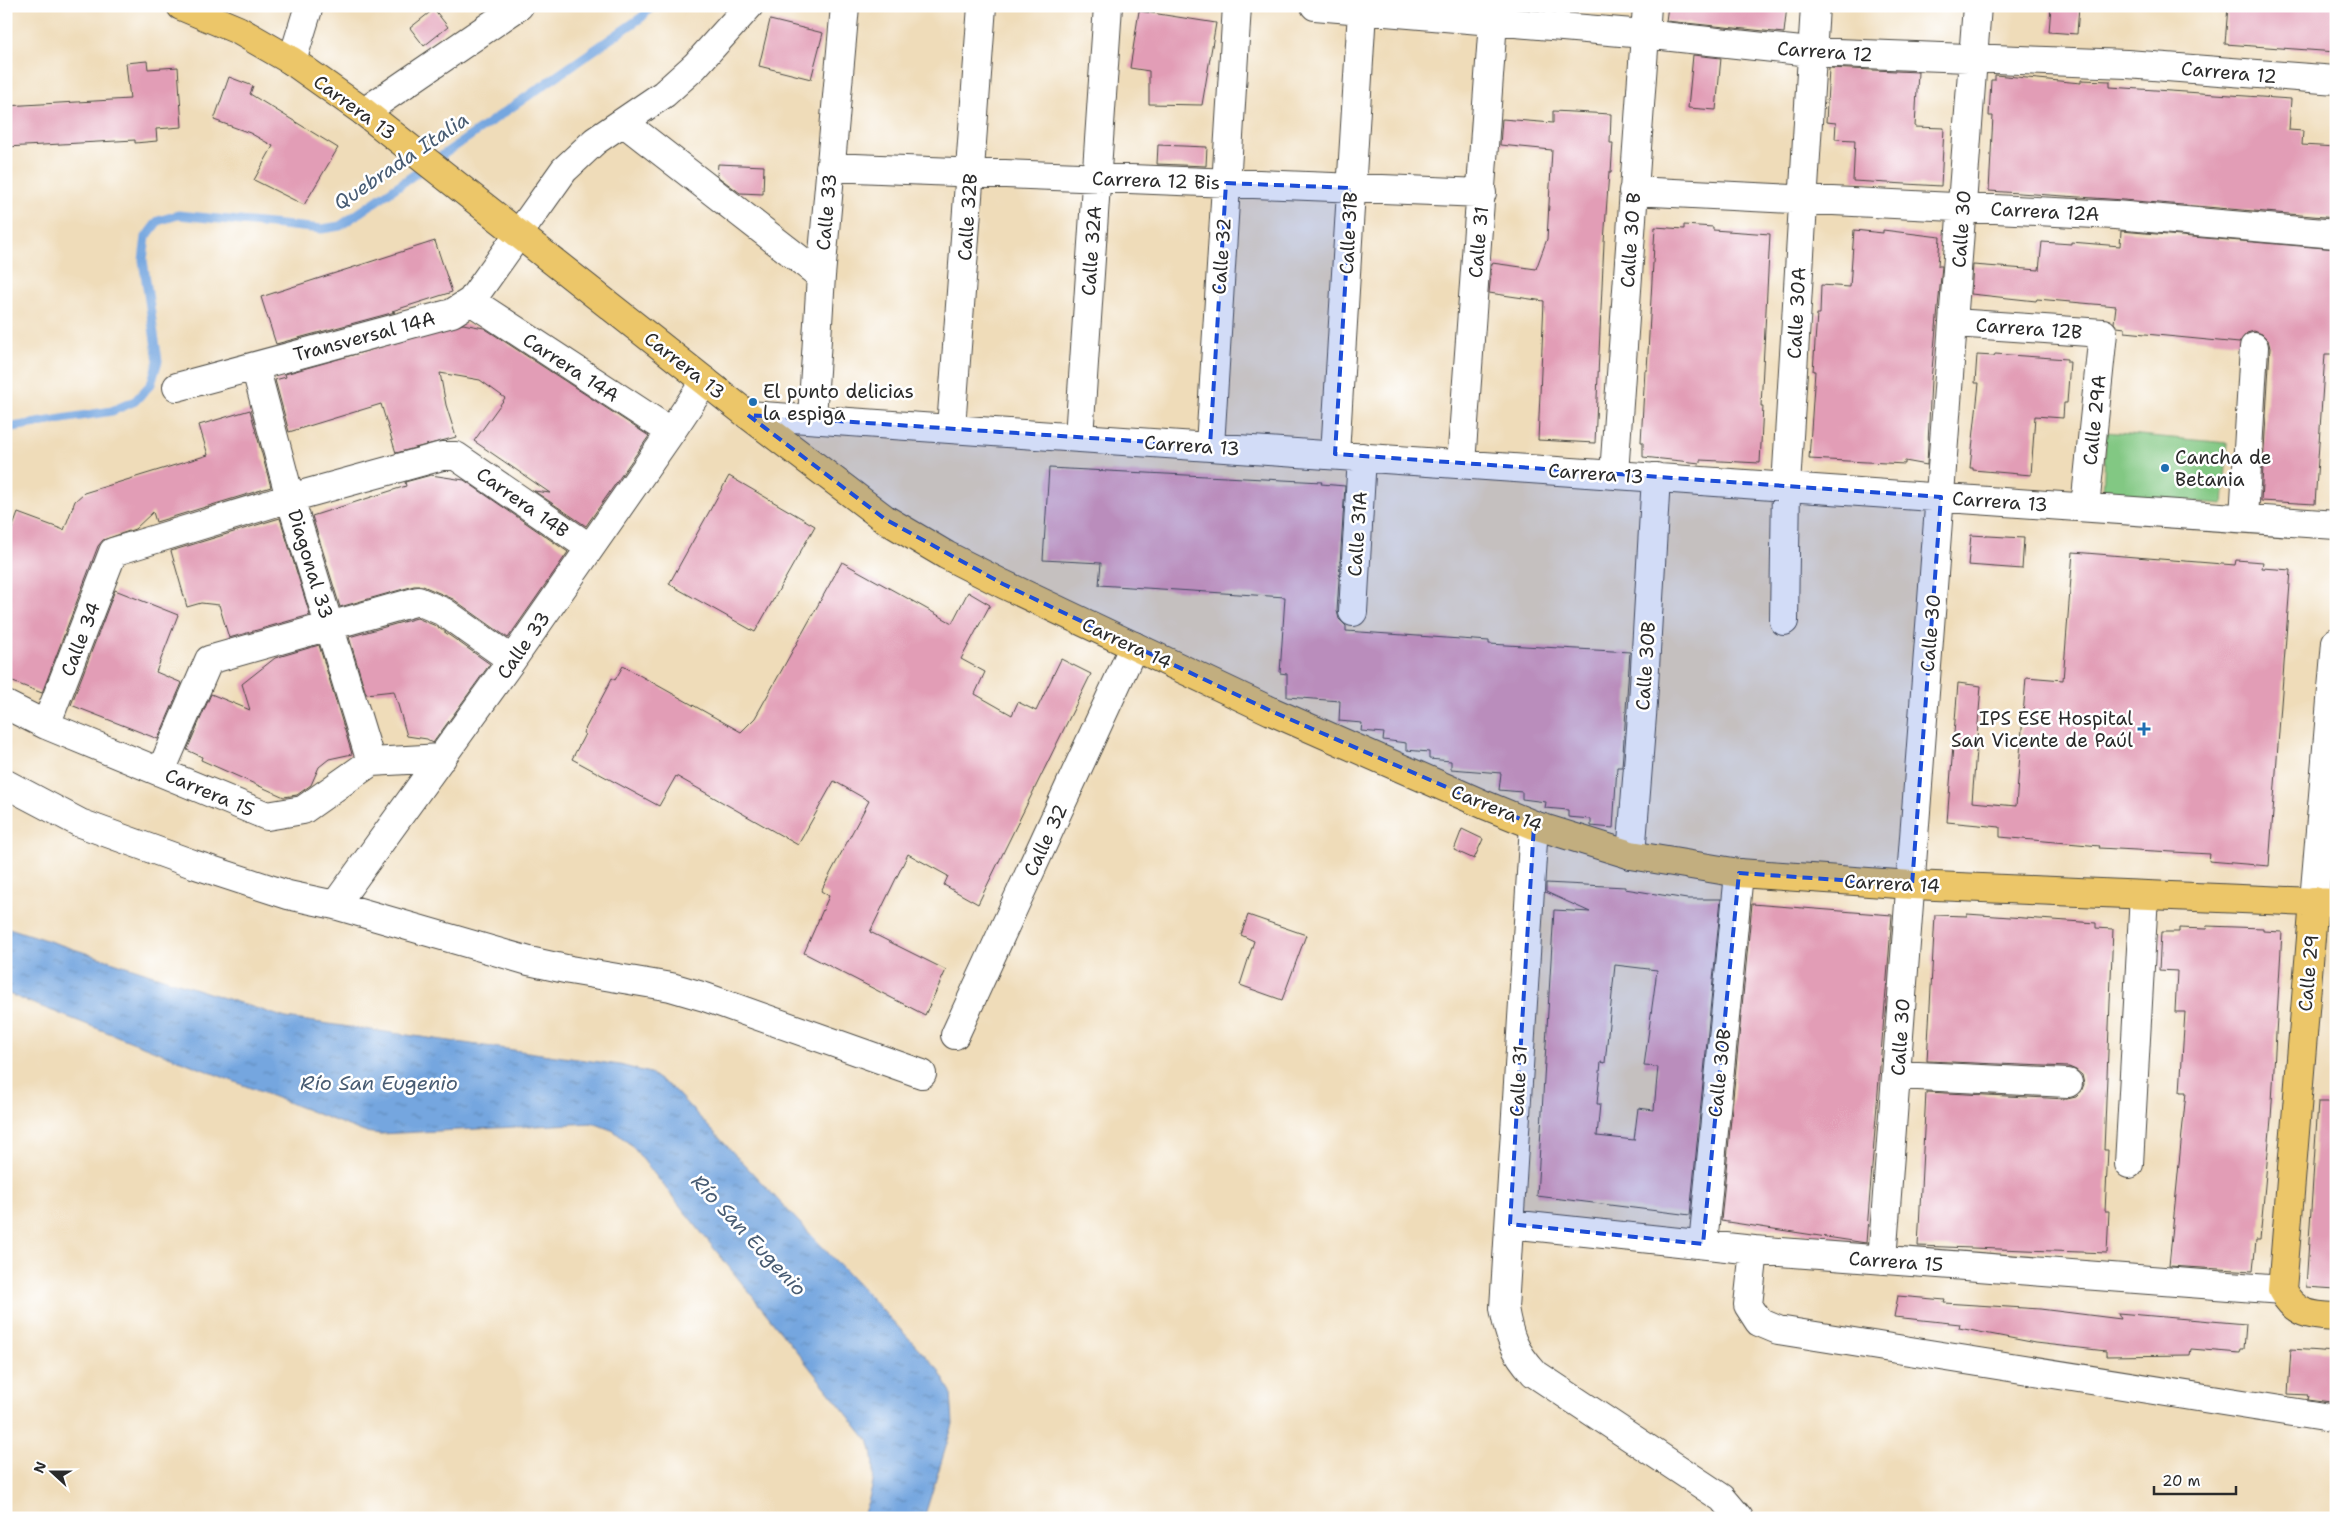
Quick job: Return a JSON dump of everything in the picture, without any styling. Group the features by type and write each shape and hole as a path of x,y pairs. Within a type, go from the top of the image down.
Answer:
{"main road":[{"name":"Carrera 13","path":"181,6 238,30 292,61 364,112 748,415"},
{"name":"Carrera 14","path":"748,415 885,519 946,555 1003,584 1271,711 1534,825 1631,855 1739,873 1912,885 2325,902"},
{"name":"Calle 29","path":"2285,1296 2325,902"},
{"name":"Carrera 15","path":"2285,1296 2305,1313 2336,1317"}],"street":[{"path":"292,61 309,6"},
{"path":"364,112 519,6"},
{"path":"471,301 564,170 595,141 677,83 721,39 749,6"},
{"name":"Calle 33","path":"812,418 821,276 845,6"},
{"name":"Calle 32B","path":"951,428 982,6"},
{"name":"Calle 32A","path":"1079,437 1108,6"},
{"name":"Calle 32","path":"1210,446 1236,6"},
{"name":"Carrera 12","path":"1315,6 1644,34 1811,52 2128,64 2336,80"},
{"name":"Calle 30 B","path":"1614,474 1647,6"},
{"name":"Calle 30A","path":"1784,621 1786,486 1815,6"},
{"name":"Calle 30","path":"1882,1260 1912,885 1977,6"},
{"name":"Calle 31B","path":"1335,454 1362,11"},
{"name":"Calle 31","path":"1461,464 1493,21"},
{"path":"623,122 821,276"},
{"name":"Carrera 12 Bis","path":"830,166 1482,193"},
{"name":"Carrera 12A","path":"1633,191 2115,215 2336,234"},
{"name":"Transversal 14A","path":"177,387 452,313 471,301"},
{"name":"Carrera 14A","path":"471,301 671,432"},
{"name":"Carrera 12B","path":"1954,323 2103,333"},
{"name":"Calle 29A","path":"2086,507 2103,333"},
{"path":"2244,518 2254,347"},
{"name":"Diagonal 33","path":"255,366 290,498 371,762"},
{"name":"Calle 33","path":"335,905 512,660 671,432 704,381"},
{"name":"Carrera 13","path":"748,415 1335,454 2336,525"},
{"name":"Carrera 14B","path":"290,498 442,456 456,456 590,548"},
{"name":"Calle 31A","path":"1352,612 1362,456"},
{"name":"Calle 30B","path":"1631,855 1642,712 1656,477"},
{"name":"Calle 34","path":"46,725 113,552 290,498"},
{"path":"162,772 209,660 330,624 418,601 444,612 512,660"},
{"name":"Calle 29","path":"2325,902 2336,642"},
{"name":"Calle 32","path":"955,1035 1134,646"},
{"name":"Carrera 15","path":"6,705 46,725 267,816 303,810 371,762"},
{"path":"371,762 442,758"},
{"path":"6,784 80,822 184,860 288,894 335,905 529,961 671,988 705,997 922,1074"},
{"name":"Calle 31","path":"1534,825 1504,1308 1509,1337 1520,1358 1534,1373 1722,1498 1739,1518"},
{"name":"Calle 30B","path":"1703,1244 1739,873"},
{"path":"2129,1164 2144,895"},
{"path":"1897,1075 2068,1084"},
{"name":"Carrera 15","path":"1510,1224 1754,1250 2285,1296"},
{"path":"1754,1250 1748,1305 1758,1322 1778,1330 2336,1420"}],"highlighted area":[{"path":"1226,183 1351,188 1335,454 1941,497 1912,885 1739,873 1703,1244 1510,1224 1534,825 1271,711 1003,584 885,519 748,415 1210,446"}],"green space":[{"name":"Cancha de Betania","path":"2106,432 2228,443 2223,504 2103,494"}],"water":[{"name":"Río San Eugenio","path":"6,927 286,1018 620,1065 650,1073 673,1089 937,1368 951,1392 953,1424 924,1518 862,1518 869,1498 874,1472 870,1443 632,1146 614,1131 593,1123 380,1134 364,1132 6,993"}],"building":[{"path":"1668,6 1787,6 1784,33 1666,21"},
{"path":"2051,6 2079,6 2077,34 2049,32"},
{"path":"2228,6 2336,6 2336,52 2225,44"},
{"path":"434,9 448,27 424,46 410,28"},
{"path":"1139,11 1216,23 1202,105 1149,104 1149,71 1130,68"},
{"path":"770,20 823,33 811,79 759,66"},
{"path":"1693,55 1721,58 1716,110 1688,108"},
{"path":"147,61 148,69 178,67 182,127 156,129 157,141 135,143 135,140 6,147 6,106 130,99 126,63"},
{"path":"1829,68 1918,72 1915,127 1944,128 1941,186 1853,181 1855,140 1835,139 1836,123 1826,122"},
{"path":"1995,75 2081,83 2081,80 2110,81 2110,87 2291,99 2289,130 2303,131 2302,145 2336,147 2336,218 1989,191 1993,116 1989,116 1991,80 1995,80"},
{"path":"229,77 253,86 250,94 338,148 304,205 254,180 273,146 250,133 214,120"},
{"path":"1553,111 1611,114 1610,143 1613,143 1604,242 1595,443 1538,440 1544,301 1489,293 1492,263 1536,269 1547,239 1552,150 1500,145 1502,119 1553,123"},
{"path":"1158,145 1207,147 1206,166 1157,164"},
{"path":"718,164 764,166 763,194 740,193 717,176"},
{"path":"1684,225 1713,227 1713,230 1770,234 1760,463 1700,460 1700,463 1643,457 1643,442 1641,442 1655,227 1684,229"},
{"path":"1854,230 1883,233 1883,230 1940,237 1938,266 1942,266 1931,380 1927,465 1905,461 1905,464 1809,459 1815,371 1813,371 1817,314 1820,314 1821,285 1850,287"},
{"path":"2121,231 2336,249 2336,322 2333,354 2325,354 2315,504 2261,501 2270,348 2268,340 2262,334 2254,331 2247,333 2239,343 2125,332 2125,328 2117,327 2114,323 2116,306 2037,299 2036,301 1971,294 1973,265 2039,270 2042,242 2120,246"},
{"path":"435,241 452,292 392,311 395,312 276,344 261,297"},
{"path":"463,324 484,328 649,436 586,526 534,491 550,493 474,441 505,398 480,380 440,373 446,405 456,437 445,440 396,453 381,404 289,432 275,380 286,377 285,374"},
{"path":"1995,354 2067,359 2067,362 2070,362 2067,403 2064,403 2063,418 2035,416 2031,475 1973,470 1973,468 1970,468 1979,383 1975,383 1977,355 1994,356"},
{"path":"250,410 271,487 156,522 153,512 135,529 103,540 98,546 42,693 13,682 6,675 6,526 12,529 18,513 64,530 75,501 84,493 208,455 199,425"},
{"path":"1049,468 1322,482 1321,484 1345,486 1337,611 1339,619 1346,626 1346,631 1489,641 1489,644 1630,652 1622,767 1617,767 1613,828 1591,826 1591,819 1568,817 1568,810 1545,808 1546,802 1522,799 1522,792 1499,790 1501,773 1451,769 1451,761 1429,759 1429,752 1406,750 1406,743 1383,740 1384,733 1361,731 1362,723 1339,721 1340,701 1287,697 1287,674 1280,673 1285,597 1099,585 1101,563 1043,560"},
{"path":"431,475 464,480 568,552 508,638 453,599 423,586 414,586 340,607 312,516 406,486 405,482"},
{"path":"729,476 815,526 755,632 669,584"},
{"path":"280,518 310,615 229,638 219,605 201,603 187,607 171,551"},
{"path":"1971,535 2024,538 2022,569 1968,565"},
{"name":"IPS ESE Hospital San Vicente de Paúl","path":"2073,552 2235,565 2236,560 2263,562 2262,568 2291,570 2269,866 2209,861 2210,854 2099,848 2100,846 2000,837 2000,827 1947,822 1958,683 1981,686 1972,802 2016,806 2026,677 2063,680"},
{"path":"842,562 952,623 968,592 990,605 961,659 985,672 975,694 1012,715 1018,702 1036,711 1061,659 1091,674 978,904 944,885 948,876 908,854 870,932 946,970 925,1015 804,953 829,896 821,891 869,801 834,781 798,845 676,776 659,806 572,759 585,734 583,733 612,678 615,680 623,666 741,732 755,718"},
{"path":"115,590 178,615 156,672 182,683 158,739 71,705"},
{"path":"417,618 436,626 490,664 433,743 427,739 407,736 394,691 366,694 349,637"},
{"path":"319,645 352,754 329,759 319,767 311,785 297,795 284,797 201,760 202,757 187,750 211,694 250,710 242,684 275,658"},
{"path":"1462,829 1483,839 1474,859 1454,850"},
{"path":"1546,883 1625,887 1625,889 1687,899 1721,899 1690,1215 1537,1196 1554,910 1590,912 1546,892","holes":["1615,965 1657,970 1644,1066 1658,1067 1654,1110 1638,1108 1634,1140 1597,1136 1600,1104 1597,1104 1601,1062 1605,1063"]},
{"path":"1752,904 1892,915 1866,1243 1721,1221"},
{"path":"1967,914 2096,923 2096,928 2113,929 2104,1150 2108,1150 2105,1211 2109,1211 2107,1253 1918,1246 1926,1092 2067,1099 2076,1097 2081,1092 2084,1084 2082,1075 2069,1067 1927,1061 1935,915 1967,916"},
{"path":"1248,915 1306,935 1282,1000 1240,985 1254,941 1241,935"},
{"path":"2207,926 2263,928 2263,931 2282,932 2271,1119 2260,1240 2256,1240 2253,1271 2169,1266 2186,1092 2180,1092 2185,1012 2175,1012 2177,971 2159,970 2161,932 2179,932 2179,928 2206,929"},
{"path":"2318,1102 2336,1102 2336,1289 2306,1287"},
{"path":"1898,1296 1945,1300 1944,1303 2040,1309 2121,1319 2118,1313 2246,1324 2244,1349 2241,1349 2240,1353 2191,1349 2190,1355 2106,1356 2106,1351 2036,1343 1959,1328 1960,1324 1894,1317"},
{"path":"2291,1349 2336,1352 2336,1387 2333,1386 2331,1402 2307,1399 2308,1395 2288,1394"}],"waterway":[{"name":"Quebrada Italia","path":"6,428 112,411 135,401 151,384 158,361 143,260 146,237 158,221 178,215 322,229 340,226 642,17 652,6"}],"place":[{"name":"El punto delicias la espiga","path":"753,402"},
{"name":"Cancha de Betania","path":"2165,468"},
{"name":"IPS ESE Hospital San Vicente de Paúl","path":"2144,729"}]}
